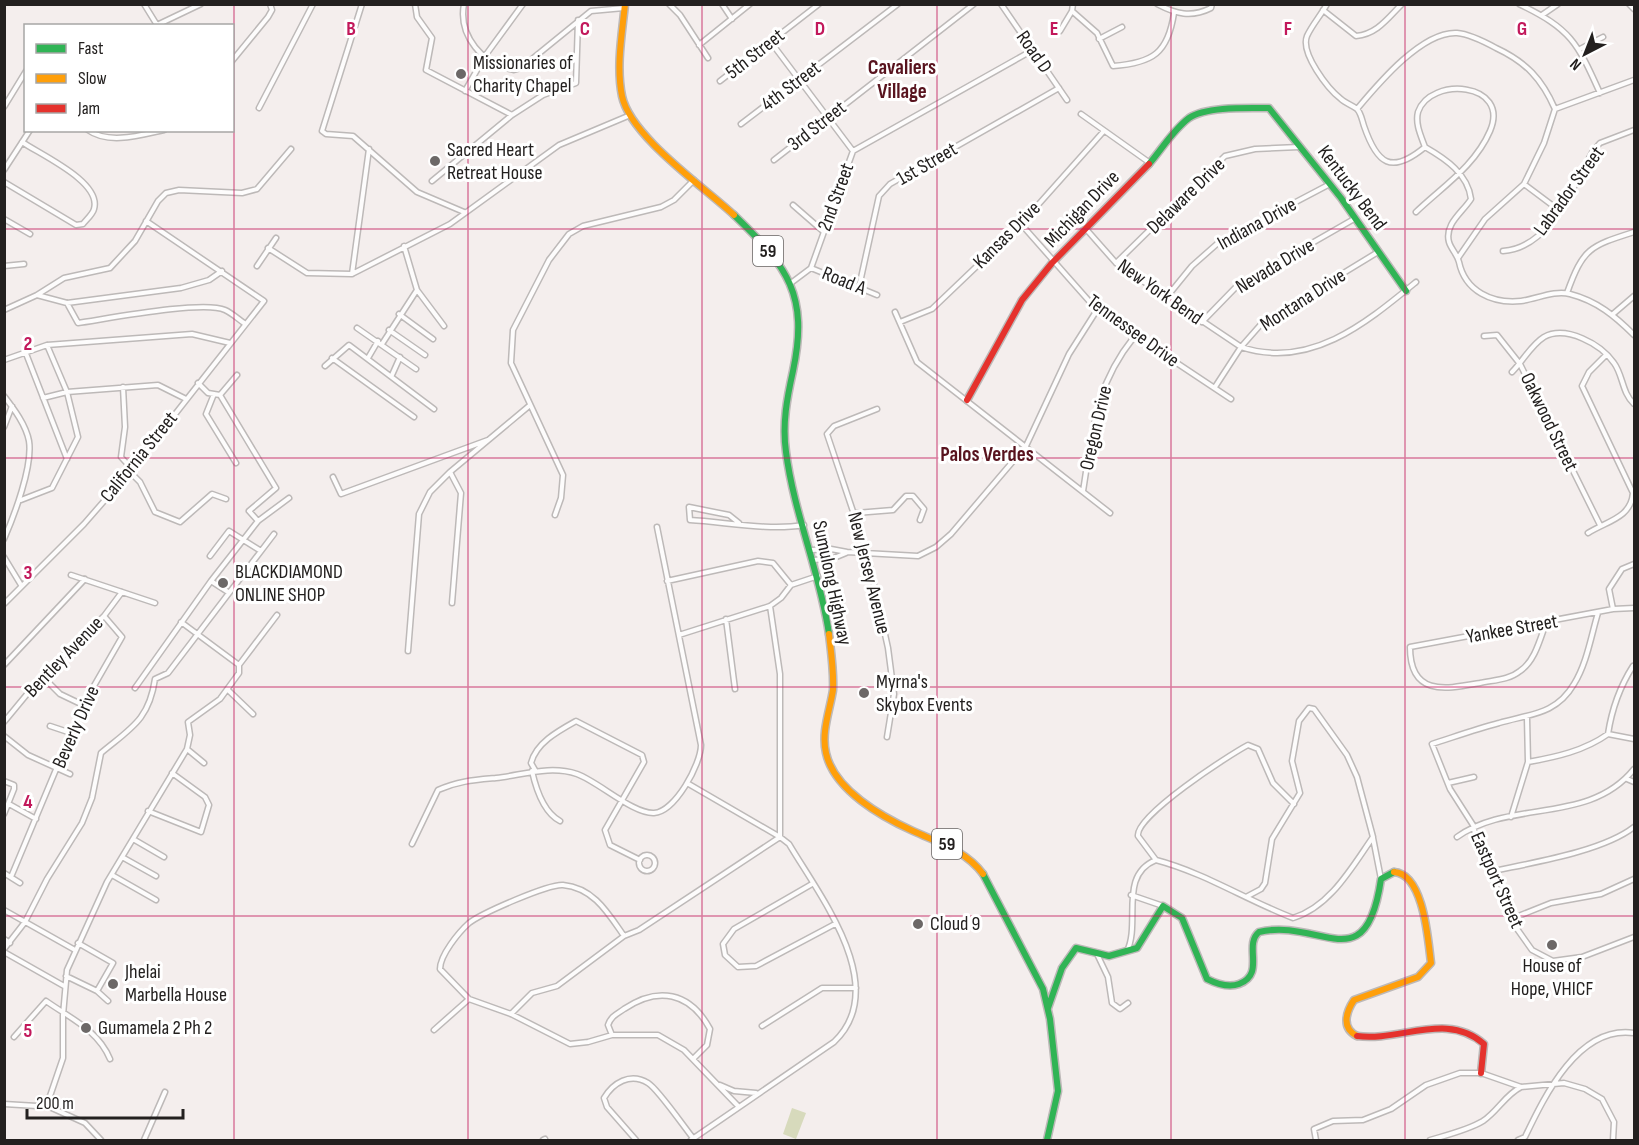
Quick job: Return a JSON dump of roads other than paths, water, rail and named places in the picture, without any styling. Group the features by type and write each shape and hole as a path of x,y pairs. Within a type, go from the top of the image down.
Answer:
{"street":[{"path":"144,4 156,24"},
{"path":"159,24 201,4"},
{"path":"234,59 268,17 272,10 270,4"},
{"path":"259,108 313,4"},
{"path":"362,4 322,129 326,134 353,136 417,192 464,213"},
{"path":"415,4 417,17 432,38 426,70 512,115"},
{"path":"465,4 463,18 472,45 485,56 509,70 518,70 591,11 625,6"},
{"path":"465,91 485,56 523,4"},
{"path":"669,4 680,15 708,58"},
{"path":"722,4 732,19"},
{"path":"699,45 750,4"},
{"name":"5th Street","path":"720,81 819,4"},
{"name":"4th Street","path":"741,124 897,4"},
{"name":"3rd Street","path":"774,160 974,4"},
{"name":"Road D","path":"1001,4 1067,100"},
{"path":"1060,31 1072,11 1073,4"},
{"path":"1157,4 1174,13 1197,15 1211,8 1212,4"},
{"path":"1327,4 1306,38 1306,49 1325,83 1341,99 1358,109 1375,153 1383,162 1394,164 1413,157 1425,147"},
{"path":"1323,10 1356,36 1374,32 1402,4"},
{"path":"1519,4 1542,15 1564,31 1580,49 1600,93"},
{"path":"1542,15 1558,4"},
{"path":"1629,4 1635,9"},
{"name":"Sumulong Highway","path":"625,6 621,95 628,116 639,131 694,180 772,256 791,283 799,312 784,431 786,453 818,576 833,678 826,741 830,764 848,786 880,811 912,830 956,848 975,862 1039,981 1048,1008 1058,1091 1047,1140"},
{"path":"1072,11 1090,24 1113,66 1146,60 1166,46 1174,13"},
{"path":"432,181 512,115 543,95 576,83 578,21"},
{"path":"1099,39 1122,27"},
{"path":"1358,109 1377,84 1424,43 1438,36 1458,33 1503,51 1533,70 1546,88 1555,109 1544,143 1524,184 1485,219 1458,258"},
{"path":"1580,49 1604,37"},
{"path":"770,41 853,151"},
{"name":"2nd Street","path":"811,268 853,151 1033,50"},
{"path":"4,107 24,74"},
{"path":"1555,109 1635,80"},
{"name":"1st Street","path":"859,287 879,196 890,184 1059,88"},
{"path":"1416,212 1460,174 1490,132 1494,114 1489,100 1475,92 1460,89 1444,90 1430,98 1418,111 1418,128 1425,147 1446,159 1460,174 1471,199 1455,217 1448,231 1448,241 1458,258 1461,273 1473,289 1494,301 1521,301 1567,293 1591,300 1613,314 1635,335"},
{"name":"Michigan Drive","path":"968,400 1022,300 1052,263 1150,163 1175,130 1191,116 1230,108 1269,108"},
{"name":"Kentucky Bend","path":"1269,108 1330,184 1406,291"},
{"path":"1082,115 1150,163"},
{"path":"268,248 307,273 352,274 450,224 559,145 628,116"},
{"name":"Labrador Street","path":"1503,251 1513,250 1536,239 1560,211 1600,143 1635,130"},
{"path":"4,170 29,132"},
{"path":"91,132 112,138 151,132"},
{"name":"Kansas Drive","path":"899,322 932,309 1020,224 1103,132"},
{"path":"4,182 76,225 83,224 94,209 94,195 87,183 22,142"},
{"name":"Delaware Drive","path":"1116,263 1224,156 1255,149 1300,147"},
{"path":"4,310 37,295 64,278 110,268 135,241 165,193 178,190 242,192 257,189 291,149"},
{"path":"352,274 369,149"},
{"path":"555,514 561,498 563,475 511,363 513,330 559,245 569,234 583,226 661,207 674,200 694,180"},
{"name":"Indiana Drive","path":"1166,298 1192,266 1218,243 1330,184"},
{"path":"1524,184 1560,211"},
{"path":"793,205 824,232"},
{"path":"4,219 30,234"},
{"name":"Nevada Drive","path":"1203,322 1237,286 1354,219"},
{"path":"37,295 67,303 181,288 209,280 222,271 146,221"},
{"name":"Tennessee Drive","path":"1020,224 1052,263 1097,310 1134,337 1231,399"},
{"name":"New York Bend","path":"1086,229 1116,263 1241,347"},
{"path":"1567,293 1578,263 1587,252 1601,243 1635,232"},
{"path":"257,266 276,237"},
{"path":"404,246 417,290 444,326"},
{"name":"Montana Drive","path":"1215,387 1241,347 1263,322 1379,251"},
{"path":"4,266 24,264"},
{"path":"791,283 811,268"},
{"name":"Road A","path":"811,268 877,294"},
{"name":"California Street","path":"4,604 84,524 131,470 244,323 264,301 222,271"},
{"path":"1241,347 1262,354 1290,354 1316,349 1368,322 1416,282"},
{"path":"368,358 417,290"},
{"path":"1613,314 1635,296"},
{"path":"67,303 78,323 161,311 212,307 225,309 244,323"},
{"path":"811,550 831,549 918,556 936,547 951,534 1026,446 1069,354 1097,310"},
{"path":"895,312 917,362 1110,513"},
{"path":"399,314 433,339"},
{"path":"357,328 416,369"},
{"path":"389,330 425,355"},
{"path":"1512,372 1544,337 1558,333 1582,338 1615,363 1629,399 1635,404"},
{"path":"4,360 47,345 192,334 230,343"},
{"name":"Oakwood Street","path":"1484,336 1497,335 1520,364 1600,525"},
{"name":"Oregon Drive","path":"1083,491 1101,395 1108,374 1134,337"},
{"path":"21,500 52,488 78,437 67,392 47,345"},
{"path":"325,366 346,345 392,375 434,409"},
{"path":"25,351 68,459"},
{"path":"1588,532 1627,513 1632,503 1633,493 1582,386 1589,372 1606,355"},
{"path":"392,375 400,357"},
{"path":"332,358 414,417"},
{"path":"220,395 237,375"},
{"path":"198,383 208,393 220,395 276,488 249,511 258,521"},
{"path":"44,398 67,392 158,385 186,399"},
{"path":"123,387 125,428 121,457 140,482 155,512 180,522 212,494 226,499"},
{"path":"214,394 206,414 236,463"},
{"path":"4,396 12,406 29,441 21,500 4,539"},
{"path":"4,427 12,406"},
{"path":"408,651 419,513 430,492 450,472 529,406"},
{"name":"New Jersey Avenue","path":"877,409 834,426 827,434 856,513 888,648 894,694 887,737"},
{"path":"333,477 341,494 492,438"},
{"path":"450,472 461,493 452,603"},
{"path":"856,513 893,510 906,496 913,496 924,509 920,520"},
{"path":"135,688 243,538 258,521 289,498"},
{"path":"739,523 729,515 689,507 690,520 791,527 804,525"},
{"path":"412,844 438,790 471,779 495,778 534,771 563,771 577,774 648,812 660,812 670,805 687,783 698,761 701,745 657,527"},
{"path":"210,556 227,532 231,531 261,551"},
{"path":"64,986 4,951 25,922 47,879 82,823 92,798 101,753 140,721 154,688 154,679 168,673 274,534"},
{"path":"814,560 834,558 847,552"},
{"path":"4,557 21,585"},
{"path":"667,581 758,561 773,563 791,585"},
{"path":"1613,609 1609,589 1622,569 1635,564"},
{"path":"71,574 155,603"},
{"path":"679,635 771,606 791,585 818,576"},
{"path":"4,665 85,579"},
{"path":"211,581 228,592"},
{"name":"Bentley Avenue","path":"4,722 42,676 104,616 123,592"},
{"path":"771,606 780,674 780,837"},
{"name":"Yankee Street","path":"1546,623 1531,660 1522,671 1511,677 1441,690 1428,684 1417,675 1410,661 1410,647 1613,609 1635,608"},
{"path":"1511,817 1528,762 1527,718 1548,709 1564,698 1574,684 1583,664 1598,613"},
{"path":"4,1104 37,1107 44,1104 57,1079 63,1058 64,986 78,943 132,839 187,749 190,735 188,722 228,690 239,673 239,665 277,615"},
{"name":"Beverly Drive","path":"11,877 83,705 122,636 104,616"},
{"path":"726,619 735,689"},
{"path":"181,622 239,665"},
{"path":"1528,762 1557,757 1596,743 1608,734 1612,707 1633,666"},
{"path":"42,676 60,694 83,705"},
{"path":"228,690 254,714"},
{"path":"1131,895 1163,906 1177,914 1185,924 1207,979 1214,984 1226,987 1240,982 1250,974 1254,967 1252,941 1257,933 1278,930 1338,939 1362,934 1375,918 1381,879 1373,837 1357,777 1347,755 1314,709 1305,710 1299,721 1292,761 1300,793 1272,839 1261,889 1246,897"},
{"name":"Eastport Street","path":"1527,718 1501,722 1432,744 1448,783 1473,825 1489,873 1510,920 1532,950 1553,961 1582,957 1635,937"},
{"path":"560,821 552,816 544,804 531,763 534,753 542,744 579,720 644,758 606,826 605,835 615,849 640,860 650,856 654,860 653,868 643,870 640,860"},
{"path":"50,726 71,732"},
{"path":"1608,734 1635,739"},
{"path":"4,736 28,755 70,774"},
{"path":"1294,804 1273,783 1258,749 1248,745 1174,795 1140,826 1138,836 1156,860 1213,879 1293,918 1308,913 1339,886 1373,837"},
{"path":"187,749 204,763"},
{"path":"1457,837 1473,825 1579,805 1604,795 1627,779 1635,770"},
{"path":"148,811 201,832 209,805 205,797 172,773"},
{"path":"1448,783 1474,777"},
{"path":"1627,779 1635,782"},
{"path":"4,781 14,785 4,814"},
{"path":"636,1140 607,1107 604,1098 610,1088 620,1080 630,1078 648,1083 692,1139 840,1036 851,1017 856,988 850,954 789,844 687,783"},
{"path":"9,804 36,819"},
{"path":"1489,873 1580,851 1627,833 1635,827"},
{"path":"511,1014 532,993 565,981 624,936 639,930 780,837"},
{"path":"132,839 164,857"},
{"path":"122,857 156,876"},
{"path":"1126,952 1133,939 1131,895 1144,868 1156,860"},
{"path":"1381,879 1388,873 1397,871 1404,873 1415,888 1425,917 1431,963 1418,977 1354,1000 1346,1015 1347,1029 1352,1034 1365,1038 1442,1028 1458,1029 1472,1034 1484,1044 1482,1073"},
{"path":"4,873 20,883"},
{"path":"112,875 156,900"},
{"path":"1510,920 1551,903 1601,894 1635,879"},
{"path":"812,884 734,929 723,944 725,955 731,963 747,969 835,924"},
{"path":"624,936 594,896 563,885 542,888 470,923 442,959 440,969 469,999 511,1014 570,1044 588,1042 612,1035 658,1035 673,1042 693,1059 738,1106"},
{"path":"1048,1008 1056,992 1061,967 1068,955 1076,948 1109,956 1137,948 1143,943 1163,906"},
{"path":"4,910 75,950"},
{"path":"4,939 10,943"},
{"path":"78,943 113,963 97,991"},
{"path":"1096,953 1108,977 1112,1003 1120,1009 1128,1002"},
{"path":"66,976 97,991 108,1001"},
{"path":"762,1026 822,988 856,988"},
{"path":"612,1035 608,1025 614,1015 647,995 669,996 686,1003 704,1018 710,1029 707,1045 693,1059"},
{"path":"434,1030 469,999"},
{"path":"14,1037 46,1001 63,1015 79,1021 101,1042 110,1059"},
{"path":"1518,1140 1525,1137 1551,1084 1587,1046 1604,1034 1635,1033"},
{"path":"1316,1140 1314,1129 1333,1120 1363,1120 1391,1109 1426,1085 1460,1073 1482,1073 1521,1087"},
{"path":"1430,1140 1482,1121 1503,1103 1511,1092 1521,1087 1564,1083 1602,1099 1614,1122 1613,1140"},
{"path":"719,1084 734,1091 757,1093"},
{"path":"144,1140 165,1092"},
{"path":"44,1104 85,1123 101,1140"}],"place":[{"name":"Missionaries of Charity Chapel","path":"461,74"},
{"name":"Sacred Heart Retreat House","path":"435,161"},
{"name":"BLACKDIAMOND ONLINE SHOP","path":"223,583"},
{"name":"Myrna's Skybox Events","path":"864,693"},
{"name":"Cloud 9","path":"918,924"},
{"name":"House of Hope, VHICF","path":"1552,945"},
{"name":"Jhelai Marbella House","path":"113,984"},
{"name":"Gumamela 2 Ph 2","path":"86,1028"}],"district":[{"name":"Cavaliers Village","path":"902,79"},
{"name":"Palos Verdes","path":"987,454"}]}
